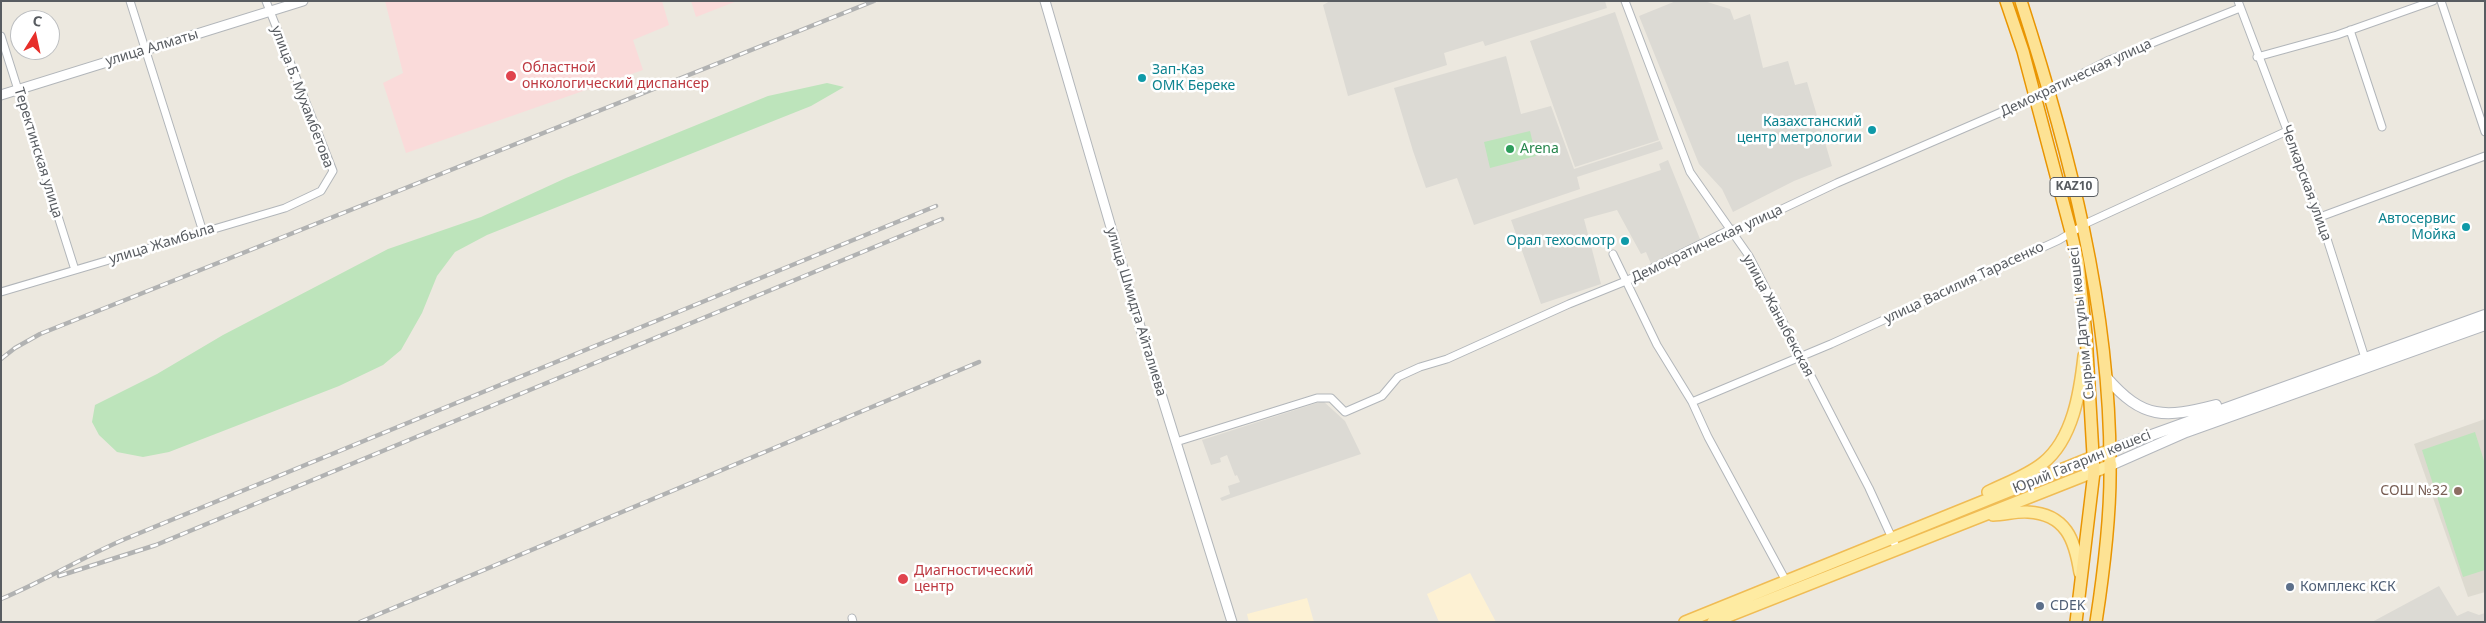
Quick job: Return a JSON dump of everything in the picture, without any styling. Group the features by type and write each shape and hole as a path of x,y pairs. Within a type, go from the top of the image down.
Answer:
{"highway":[{"name":"Сырым Датұлы көшесі","path":"2006,1 2022,51 2078,262 2086,334 2094,472 2076,622"},
{"name":"Сырым Датұлы көшесі","path":"2021,1 2048,90 2083,225 2095,291 2106,377 2110,450 2110,497 2096,622"},
{"path":"2082,584 2101,586"}],"main road":[{"name":"Юрий Гагарин көшесі","path":"1685,622 1786,581 1894,543 1982,516 2094,472 2186,432 2485,315"},
{"name":"Юрий Гагарин көшесі","path":"1713,622 1894,543 1964,509 2110,450 2247,400 2485,325"},
{"path":"1964,509 1989,492 2043,463 2058,446 2076,405 2086,334"},
{"path":"2106,377 2139,406 2166,414 2175,415 2247,400"},
{"path":"1982,516 2029,512 2055,521 2067,531 2074,543 2082,584"}],"street":[{"path":"130,1 204,232"},
{"name":"улица Б. Мухамбетова","path":"266,1 333,171 321,191"},
{"name":"улица Алматы","path":"1,95 303,1"},
{"name":"улица Шмидта Айталиева","path":"1044,1 1232,622"},
{"name":"улица Жаныбекская","path":"1625,1 1690,172 1749,256 1800,357 1868,484 1894,543"},
{"path":"2258,57 2350,30 2432,1"},
{"path":"2441,1 2485,132"},
{"name":"Демократическая улица","path":"1176,442 1317,398 1331,398 1345,412 1382,396 1398,377 1406,373 1448,358 1569,304 1626,281 1729,230 1742,228 1837,183 2034,98 2107,62 2239,4"},
{"name":"Челкарская улица","path":"2239,4 2320,217 2366,362"},
{"path":"2350,30 2382,127"},
{"name":"Теректинская улица","path":"1,36 75,270"},
{"name":"улица Василия Тарасенко","path":"1692,402 1800,357 2059,240 2083,225 2287,131"},
{"path":"2320,217 2485,156"},
{"name":"улица Жамбыла","path":"1,292 285,208 321,191"},
{"path":"1613,254 1658,345 1692,402 1708,437 1786,581"}],"shaded area":[{"name":"Областной онкологический диспансер","path":"385,1 662,1 669,25 633,40 643,70 406,153 383,83 403,73"},
{"path":"691,1 737,1 696,17"},
{"path":"1330,1 1605,1 1607,8 1485,46 1483,41 1444,53 1447,65 1348,96 1323,5"},
{"path":"1676,1 1704,1 1730,9 1734,20 1750,14 1763,68 1788,61 1795,85 1807,82 1832,166 1794,181 1733,212 1722,189 1699,164 1639,16"},
{"path":"1615,12 1659,140 1575,167 1530,41"},
{"path":"1506,56 1521,114 1551,106 1574,169 1660,141 1663,149 1577,177 1580,189 1474,225 1457,178 1426,188 1394,88"},
{"path":"1668,160 1704,249 1654,271 1646,252 1641,254 1617,210 1584,219 1601,284 1541,304 1511,220 1661,170 1659,164"},
{"path":"1323,401 1345,421 1361,454 1222,501 1220,498 1230,494 1228,486 1240,482 1237,475 1235,476 1227,455 1220,458 1221,462 1211,465 1202,440"},
{"name":"СОШ №32","path":"2485,419 2485,592 2468,597 2414,444"},
{"path":"1470,573 1496,622 1439,622 1427,594"},
{"path":"2439,586 2457,616 2468,611 2479,615 2485,613 2485,622 2372,622"},
{"path":"1307,598 1314,622 1249,622 1247,614"}],"green space":[{"path":"827,83 844,87 811,106 487,235 455,252 437,276 422,313 401,350 383,365 339,386 169,452 143,457 117,452 99,435 92,422 95,405 157,374 223,335 388,249 481,217 566,178 768,96"},
{"name":"Arena","path":"1530,131 1536,156 1490,168 1484,142"},
{"name":"СОШ №32","path":"2475,432 2485,464 2485,570 2463,577 2422,450"}],"railway":[{"path":"1,359 15,348 40,334 874,1"},
{"path":"1,599 125,539 936,206"},
{"path":"59,576 156,545 942,219"},
{"path":"360,622 979,362"}],"place":[{"name":"Областной онкологический диспансер","path":"511,76"},
{"name":"Зап-Каз ОМК Береке","path":"1142,78"},
{"name":"Казахстанский центр метрологии","path":"1872,130"},
{"name":"Arena","path":"1510,149"},
{"name":"Автосервис Мойка","path":"2466,227"},
{"name":"Орал техосмотр","path":"1625,241"},
{"name":"СОШ №32","path":"2458,491"},
{"name":"Диагностический центр","path":"903,579"},
{"name":"Комплекс КСК","path":"2290,587"},
{"name":"CDEK","path":"2040,606"}]}
